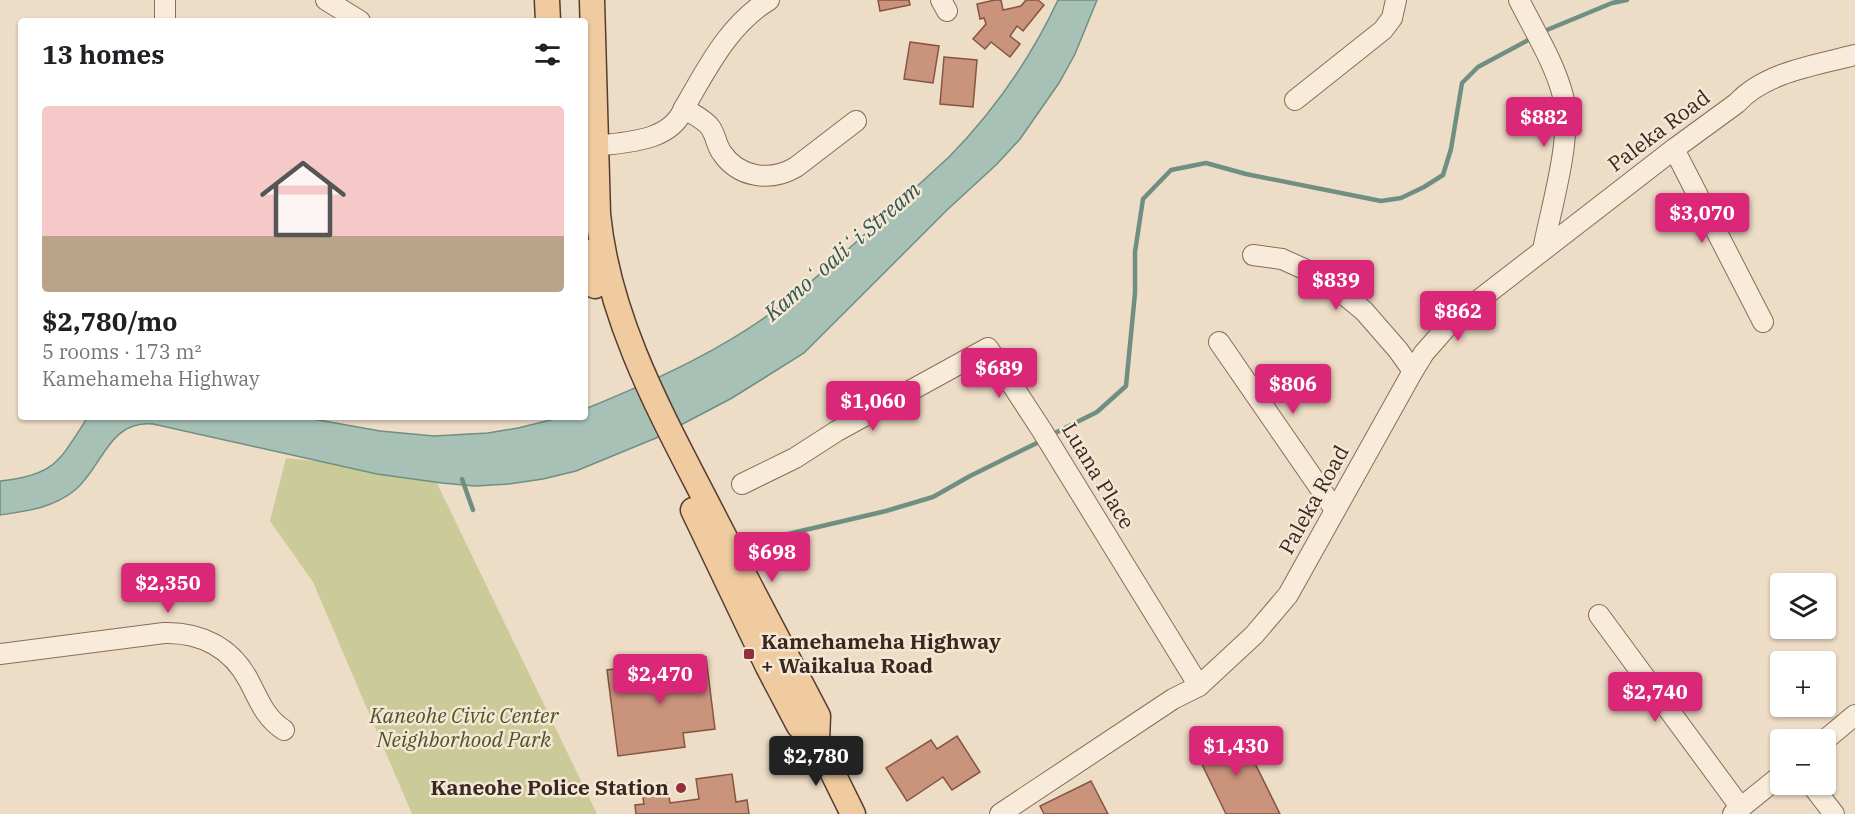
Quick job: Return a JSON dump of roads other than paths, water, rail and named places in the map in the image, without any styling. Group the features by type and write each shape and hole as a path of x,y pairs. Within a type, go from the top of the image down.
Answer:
{"main road":[{"path":"547,0 548,18"},
{"path":"592,0 590,145 598,214 605,265 636,376"},
{"path":"588,261 601,305 668,442 768,667 799,726 817,741 854,814"}],"street":[{"path":"165,0 165,18"},
{"path":"326,0 355,18"},
{"path":"590,145 637,140 658,134 680,118 731,33 752,12 769,0"},
{"path":"1295,100 1383,30 1392,18 1396,0"},
{"path":"1519,0 1560,85 1566,120 1564,145 1543,250"},
{"name":"Paleka Road","path":"1000,814 1173,699 1199,686 1254,635 1288,595 1413,371 1431,345 1453,320 1758,87 1785,75 1855,55"},
{"path":"684,108 708,125 722,154 736,168 754,175 765,176 787,173 856,121"},
{"path":"1674,149 1763,322"},
{"path":"1253,255 1282,259 1324,278 1370,318 1413,371"},
{"path":"1220,342 1335,510"},
{"name":"Luana Place","path":"742,484 795,458 837,431 988,348 1199,686"},
{"path":"1599,615 1737,811 1770,784"},
{"path":"0,654 164,633 201,638 212,642 232,657 248,678 266,715 284,730"},
{"path":"1836,731 1855,715"},
{"path":"1819,795 1834,814"}],"waterway":[{"path":"1542,32 1612,3 1627,0"},
{"path":"1051,435 1097,412 1126,386 1135,293 1135,252 1143,199 1171,170 1206,163 1246,174 1381,201 1401,198 1443,175 1451,149 1462,83 1478,67 1532,38"},
{"path":"750,543 886,511 933,497 1041,441"},
{"path":"462,479 473,510"}],"place":[{"name":"Kamehameha Highway + Waikalua Road","path":"749,654"},
{"name":"Kaneohe Police Station","path":"681,788"}],"water label":[{"name":"Kamoʻoaliʻi Stream","path":"842,251"}],"park label":[{"name":"Kaneohe Civic Center Neighborhood Park","path":"464,728"}]}
